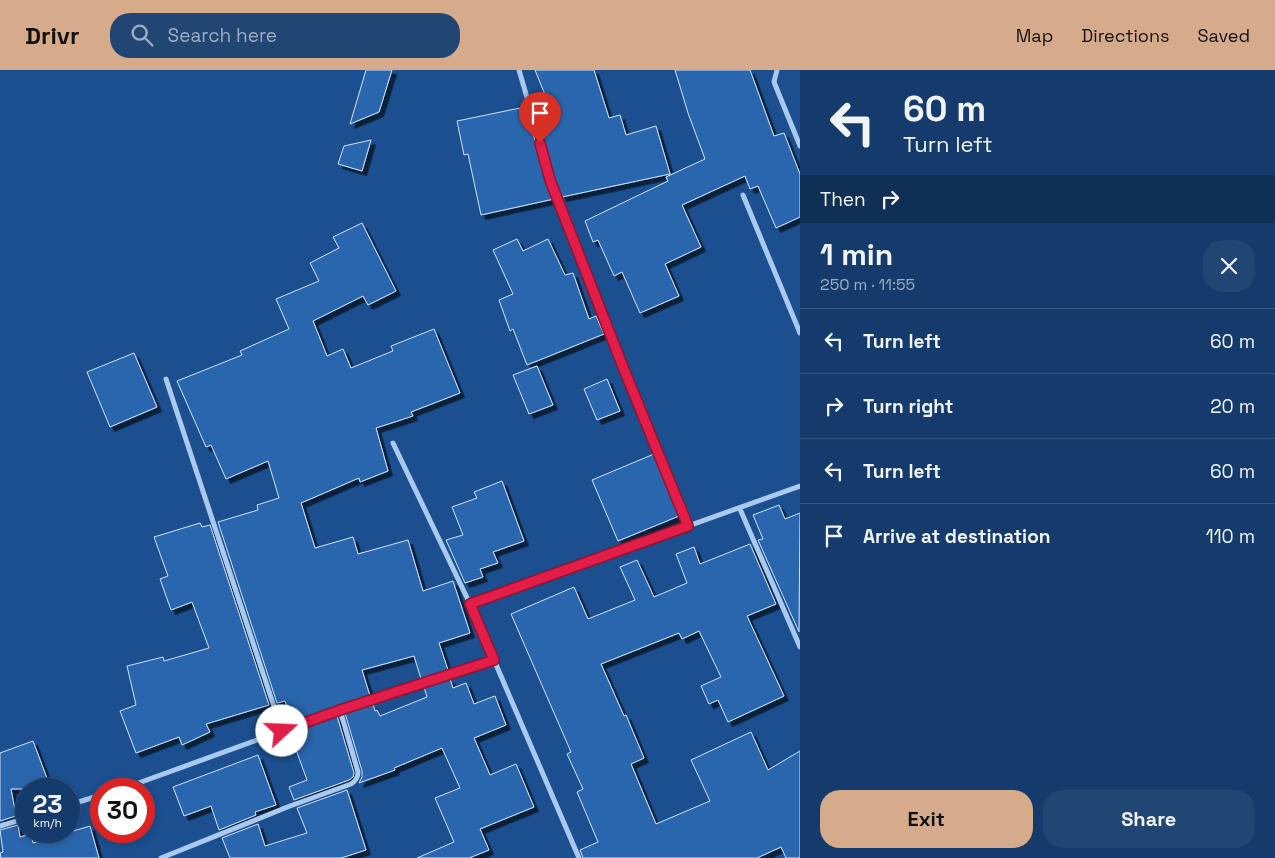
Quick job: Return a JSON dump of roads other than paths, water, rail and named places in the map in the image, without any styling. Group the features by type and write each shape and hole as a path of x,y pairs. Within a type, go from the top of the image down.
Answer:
{"street":[{"path":"519,70 550,180 688,526"},
{"path":"777,70 774,82 800,146"},
{"path":"743,195 800,333"},
{"path":"166,379 282,731"},
{"path":"393,443 470,604 579,858"},
{"path":"470,604 800,486"},
{"path":"740,508 800,647"},
{"path":"152,778 340,710 494,660"},
{"path":"161,858 355,781 358,772 340,710"},
{"path":"0,826 15,821"}]}
